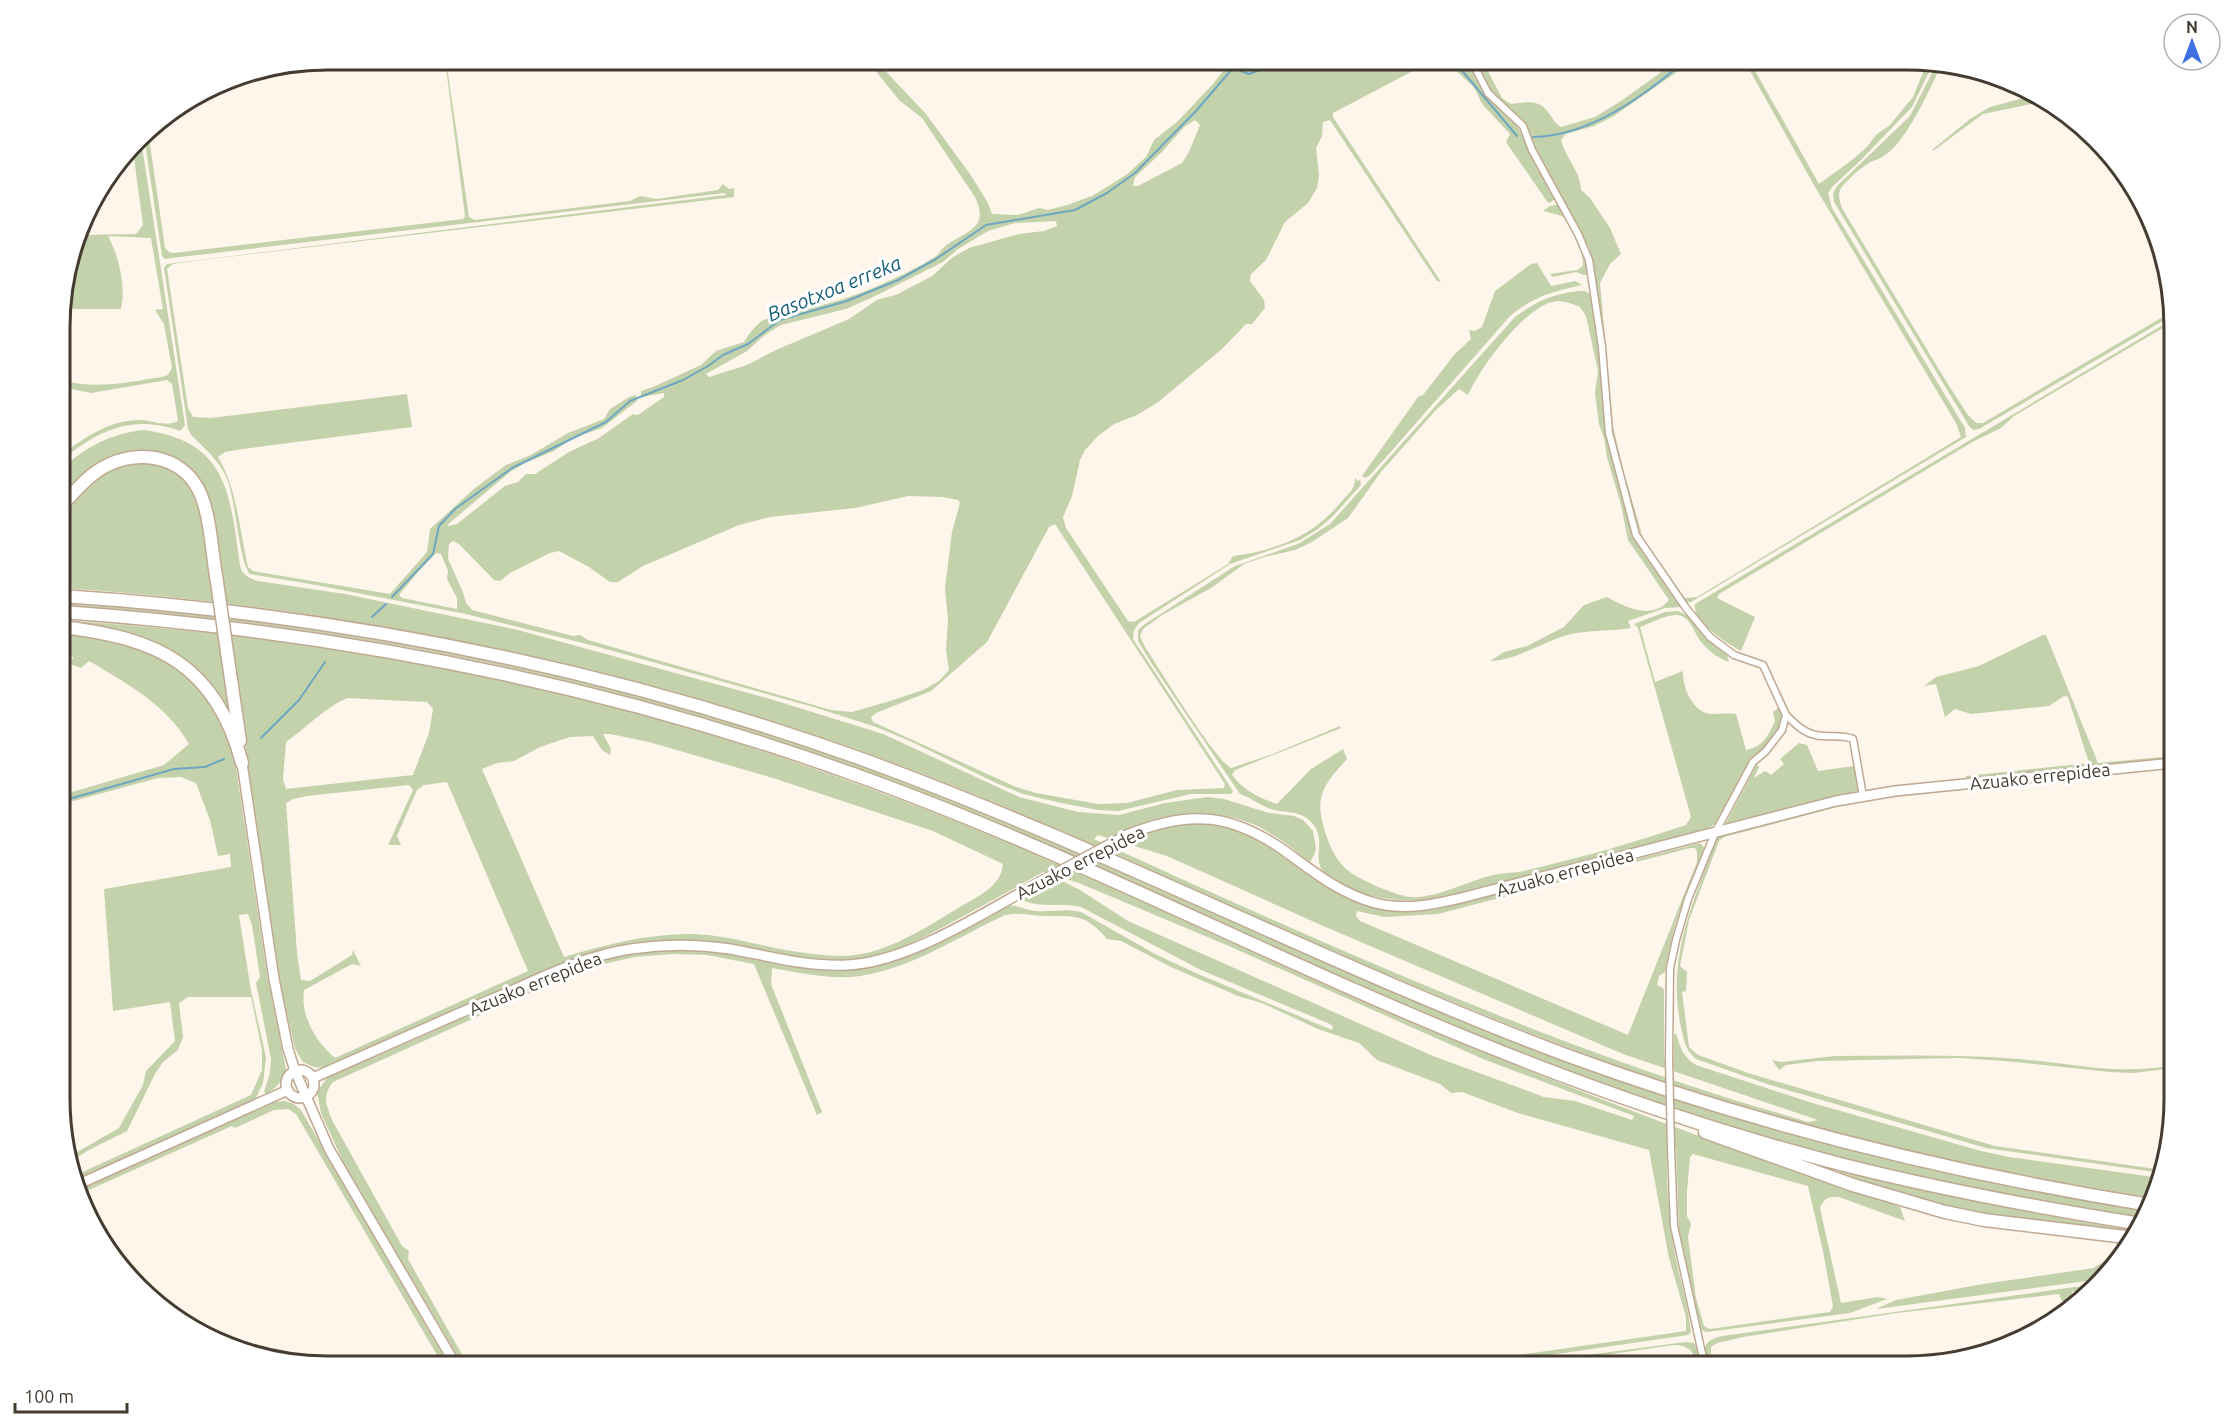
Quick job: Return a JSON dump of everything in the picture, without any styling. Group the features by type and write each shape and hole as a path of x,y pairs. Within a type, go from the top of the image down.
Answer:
{"highway":[{"path":"70,497 96,472 121,459 150,456 166,460 181,469 192,480 201,495 205,508 242,763"},
{"path":"70,597 205,608 371,631 549,666 681,701 800,738 919,781 1105,858 1451,1010 1643,1083 1776,1124 1949,1168 2063,1191 2141,1204"},
{"path":"70,613 212,625 369,647 557,686 738,735 920,800 1118,883 1441,1027 1549,1070 1687,1119 1837,1163 1945,1188 2059,1211 2132,1223"},
{"path":"70,628 126,639 152,648 203,681 215,698 231,730 242,763"},
{"path":"1687,1119 1706,1133 1922,1207 1984,1220 2123,1237"}],"street":[{"path":"1476,70 1488,93 1523,126 1532,150 1578,234 1589,260 1602,347 1609,433 1636,535 1710,637 1734,655 1763,665 1786,715 1800,729 1821,736 1845,736 1853,739 1863,796"},
{"path":"1702,1356 1674,1226 1669,1058 1670,968 1688,899 1715,833 1753,762 1766,751 1782,730 1786,715"},
{"path":"242,763 274,979 295,1071 329,1149 451,1356"},
{"name":"Azuako errepidea","path":"313,1078 545,976 590,958 629,949 678,945 729,949 826,965 866,963 885,959 918,946 1127,835 1149,826 1182,818 1222,821 1257,833 1329,883 1346,892 1377,904 1410,907 1465,897 1836,801 1895,791 2164,764"},
{"path":"295,1071 306,1071 313,1078 313,1089 305,1097 298,1098 288,1090 286,1083 289,1075 295,1071"},
{"path":"84,1182 288,1090"}],"green space":[{"path":"446,70 469,217 475,220 630,201 640,196 656,199 718,190 723,184 729,189 734,188 734,197 173,264 167,269 188,408 193,417 211,418 407,394 412,427 243,449 225,452 218,457 230,483 248,567 253,571 390,594 427,552 430,529 475,488 506,465 531,455 568,433 604,419 610,409 636,395 637,401 602,428 573,438 554,451 510,472 447,525 457,524 505,486 518,482 526,474 535,474 569,452 599,438 633,414 638,415 664,397 664,393 641,397 641,391 701,365 716,351 744,342 762,321 831,303 892,280 935,257 944,247 973,228 980,216 975,197 922,118 899,100 875,70 884,70 926,114 970,174 992,214 1018,215 1039,208 1048,210 1092,196 1126,175 1146,157 1154,140 1177,122 1224,70 1414,70 1333,113 1333,117 1441,282 1437,281 1330,120 1323,122 1322,136 1316,148 1319,176 1317,188 1308,203 1285,222 1266,260 1251,274 1250,281 1264,300 1265,308 1252,324 1246,324 1222,349 1157,403 1137,415 1114,424 1085,450 1080,460 1072,496 1063,517 1066,528 1128,621 1134,622 1228,564 1233,556 1265,550 1307,532 1331,513 1349,493 1355,478 1358,481 1360,479 1361,485 1318,529 1300,540 1230,564 1139,623 1134,630 1133,639 1233,791 1231,794 1191,794 1118,811 1098,810 1023,794 876,727 817,708 595,646 466,614 250,574 243,557 227,479 216,461 188,429 164,268 167,264 726,195 725,193 165,259 162,256 146,146 150,142 165,248 169,252 463,219 465,216","holes":["1195,120 1200,125 1182,163 1138,186 1133,186 1135,177 1184,127","1056,221 1057,226 1044,231 1019,234 969,248 953,257 932,276 898,294 877,300 849,319 747,365 709,377 706,374 747,351 766,334 781,325 846,309 873,297 943,262 958,249 988,231 1015,223","908,496 942,497 958,500 960,503 952,532 945,588 948,620 946,650 949,670 939,681 923,690 852,712 831,710 588,640 580,635 573,636 472,610 466,603 448,559 449,544 453,541 459,544 494,580 500,581 510,573 550,553 559,551 589,567 610,582 618,582 643,566 739,525 770,517 855,508","1055,524 1225,784 1224,788 1177,790 1127,803 1098,804 1036,793 1016,787 873,722 871,717 876,713 931,691 987,642 1049,527","436,553 441,554 448,571 447,579 457,598 457,609 402,598 399,595"]},
{"path":"1455,70 1474,70 1489,98 1516,124 1557,198 1549,203 1546,200 1506,142 1510,134 1482,104 1474,87"},
{"path":"1479,70 1487,70 1502,98 1511,104 1536,103 1544,108 1561,127 1595,117 1664,70 1680,70 1614,116 1594,126 1566,134 1561,140 1578,177 1581,190 1590,198 1610,228 1621,254 1610,264 1600,283 1613,426 1643,538 1685,598 1697,597 1961,437 1956,423 1815,187 1750,70 1755,70 1819,184 1852,160 1877,134 1889,126 1913,97 1924,71 1929,72 1912,107 1828,193 1832,208 1965,428 1966,437 1691,602 1686,602 1644,543 1634,514 1611,423 1601,322 1589,248 1537,154 1527,129 1519,117 1492,94"},
{"path":"1932,72 1938,73 1917,114 1901,139 1885,155 1865,165 1854,174 1841,188 1840,202 1944,378 1968,415 1976,423 1983,423 2163,317 2164,321 1979,429 1973,430 1834,202 1833,193 1837,186 1910,116"},
{"path":"2022,98 2033,104 1983,114 1932,150 1970,119 1990,107"},
{"path":"142,150 185,425 180,431 147,424 117,428 89,440 70,454 71,448 109,426 131,420 165,424 178,421 172,384 167,380 91,393 70,389 70,382 100,385 162,377 168,375 172,368 164,324 155,310 163,309 151,238 108,236 120,271 123,290 121,309 71,309 75,278 88,235 136,234 143,225 134,158"},
{"path":"1550,206 1562,207 1583,247 1590,274 1584,275 1576,272 1553,277 1550,274 1577,270 1583,266 1580,248 1566,219 1543,211"},
{"path":"1537,263 1551,286 1575,281 1582,285 1544,296 1510,316 1369,476 1365,478 1362,476 1418,397 1423,395 1454,355 1471,339 1469,330 1475,331 1482,327 1495,291 1531,264"},
{"path":"1585,291 1591,295 1601,356 1607,432 1633,532 1681,607 1665,608 1628,621 1631,628 1569,634 1517,655 1490,661 1504,652 1527,646 1564,627 1584,605 1607,597 1630,608 1647,611 1655,610 1669,600 1628,540 1599,424 1595,393 1598,371 1586,316 1580,307 1557,301 1532,313 1518,325 1493,354 1468,395 1459,389 1435,411 1381,472 1348,518 1312,542 1295,550 1244,564 1211,588 1162,615 1143,629 1140,636 1145,647 1200,732 1231,768 1273,754 1340,726 1341,728 1235,770 1232,775 1252,793 1277,804 1311,769 1343,749 1347,759 1325,787 1320,804 1323,826 1331,847 1341,864 1356,876 1385,890 1410,897 1430,895 1493,875 1524,871 1565,861 1686,825 1691,817 1638,628 1634,624 1665,612 1678,611 1689,616 1711,641 1726,650 1729,662 1718,657 1705,646 1686,619 1677,615 1668,616 1640,627 1655,682 1683,671 1684,684 1690,698 1699,709 1711,714 1736,714 1746,750 1752,749 1764,740 1775,721 1773,712 1779,707 1784,715 1780,731 1754,761 1715,824 1706,830 1430,900 1394,900 1359,892 1323,871 1319,860 1318,833 1307,818 1297,813 1268,808 1240,794 1152,664 1138,641 1138,630 1235,566 1298,544 1330,524 1515,317 1544,300 1559,294"},
{"path":"2164,324 2164,327 2014,416 2001,428 1974,441 1719,594 1717,598 1755,617 1741,651 1705,625 1699,618 1695,604"},
{"path":"143,430 171,436 193,446 209,459 228,495 240,566 244,574 254,580 345,594 518,630 767,698 883,734 1019,797 1078,812 1119,815 1165,803 1207,797 1224,799 1269,813 1294,816 1303,820 1313,831 1316,848 1310,862 1284,842 1255,825 1221,815 1204,813 1169,816 1119,833 1133,840 1147,831 1175,825 1204,824 1229,828 1272,849 1333,891 1376,908 1406,912 1437,909 1700,843 1704,847 1702,855 1678,916 1665,972 1659,976 1657,985 1664,989 1664,1059 1674,1060 1674,1035 1676,1033 1688,1059 1696,1065 1809,1102 1981,1151 2152,1177 2150,1182 2145,1196 2018,1174 1817,1129 1685,1090 1571,1049 1425,990 1047,825 906,767 761,718 663,689 465,642 365,623 164,596 70,589 70,500 97,475 139,459 178,470 195,489 224,588 213,531 200,484 198,478 185,465 155,452 140,451 125,454 111,458 98,466 70,488 70,462 100,442","holes":["1098,835 1167,856 1321,925 1623,1054 1818,1120 1808,1122 1720,1095 1615,1060 1539,1031 1389,970 1094,839","1695,848 1697,862 1628,1035 1360,921 1356,916 1357,911 1384,917 1438,914"]},
{"path":"70,602 280,622 496,659 669,703 874,770 1035,834 1598,1072 1733,1116 1870,1154 2008,1186 2139,1209 2135,1218 1984,1191 1905,1173 1749,1132 1595,1082 1466,1033 1151,891 1071,858 744,734 622,695 544,675 384,643 303,631 142,613 70,608"},
{"path":"70,621 269,639 392,657 461,670 599,702 735,742 869,788 996,837 1356,999 1463,1044 1696,1135 1900,1207 1905,1221 1839,1197 1827,1198 1820,1208 1841,1303 1878,1297 1887,1299 1850,1313 1707,1332 1701,1330 1679,1231 1676,1149 1667,1147 1667,1185 1674,1249 1691,1332 1688,1335 1542,1356 1512,1356 1686,1331 1686,1317 1669,1258 1649,1150 1518,1113 1462,1092 1451,1093 1440,1084 1377,1060 1359,1043 1318,1029 1262,1003 1238,996 1171,967 1121,941 1107,939 1085,920 1015,914 1005,915 934,951 879,972 838,977 772,968 771,984 822,1112 817,1115 754,964 707,955 673,954 635,957 599,965 543,987 333,1082 326,1096 332,1120 402,1246 409,1251 408,1259 463,1356 457,1356 344,1164 321,1113 317,1092 327,1078 546,981 581,967 637,953 659,950 694,951 728,954 828,970 862,969 882,965 919,952 1006,906 1036,911 1075,911 1081,912 1157,955 1198,974 1332,1030 1333,1026 1330,1024 1201,970 1081,907 1037,904 1022,900 1022,897 1058,879 1080,890 1128,921 1433,1056 1544,1097 1575,1101 1632,1120 1634,1116 1483,1059 1231,947 1079,883 1043,872 928,935 884,954 837,961 694,941 669,940 623,946 582,957 542,972 342,1061 324,1068 314,1067 303,1062 295,1049 281,988 249,774 234,650 222,651 233,723 186,663 70,627","holes":["347,698 427,702 433,709 429,733 413,775 286,789 283,779 286,742 323,713","603,734 649,742 773,778 933,831 1003,864 1001,872 998,879 987,890 933,923 889,946 859,954 817,955 722,937 673,934 610,944 564,957 482,769 497,763 514,761 540,747 570,737 593,736 602,750 610,755 611,749","447,782 528,971 335,1058 311,1028 304,1009 304,990 352,964 361,966 353,950 352,955 310,981 301,980 286,803 307,796 409,785 413,790 388,845 401,845 397,836 417,790 424,785","1693,1154 1808,1186 1833,1306 1830,1312 1710,1329 1704,1326 1696,1298 1688,1237 1691,1224 1687,1216 1687,1191 1690,1157"]},
{"path":"70,634 127,646 154,656 178,669 198,687 215,710 228,738 237,773 267,974 286,1069 279,1084 266,1094 264,1092 270,1073 271,1059 256,983 260,977 252,925 248,914 239,915 251,991 266,1057 263,1083 256,1098 83,1178 81,1173 251,1095 262,1070 262,1050 251,997 188,997 179,1003 183,1037 178,1050 163,1062 155,1074 127,1131 77,1158 76,1153 119,1128 143,1085 146,1071 175,1041 170,1002 113,1011 104,889 231,867 230,854 218,856 210,820 196,783 181,777 158,778 70,802 70,793 164,765 189,744 169,717 131,686 89,661 81,668 70,664 70,659 73,657 70,656"},
{"path":"2046,635 2098,763 2164,757 2164,760 1966,780 1966,776 2089,763 2068,697 2064,696 2049,706 1971,714 1955,709 1945,717 1936,684 1924,686 1936,677 1979,666"},
{"path":"1799,743 1807,745 1818,771 1854,766 1859,794 1725,825 1757,764 1759,767 1754,778 1765,771 1771,775 1784,764 1780,759"},
{"path":"2164,766 2164,769 1875,799 1724,837 1719,841 1689,920 1680,966 1687,972 1686,991 1682,992 1689,1047 1698,1055 1748,1073 1995,1146 2154,1169 2153,1172 1986,1148 1767,1084 1692,1056 1687,1048 1681,1027 1677,1001 1677,977 1685,930 1717,837 1838,804 1889,795"},
{"path":"1835,1056 1973,1056 2096,1068 2134,1069 2164,1066 2164,1069 2134,1073 2110,1072 1959,1058 1818,1061 1786,1065 1779,1070 1772,1060 1781,1062"},
{"path":"285,1101 301,1110 444,1356 438,1356 296,1114 288,1109 274,1110 235,1128 232,1126 87,1191 86,1187 273,1102"},
{"path":"1839,1170 1988,1204 2128,1229 2126,1233 1958,1211 1840,1176"},
{"path":"2109,1258 2088,1281 1876,1309 1896,1300 1983,1284 2094,1268"},
{"path":"2083,1286 2078,1290 2072,1292 2072,1296 2066,1301 2062,1301 2059,1294 1897,1313 1743,1337 1717,1343 1711,1347 1711,1356 1705,1356 1707,1343 1722,1336"},
{"path":"1686,1342 1694,1343 1699,1356 1694,1356 1688,1348 1674,1345 1598,1356 1580,1356"}],"waterway":[{"name":"Basotxoa erreka","path":"392,597 433,554 439,526 455,509 512,468 606,422 630,401 683,380 723,355 748,344 780,320 847,301 898,280 936,259 986,225 1075,210 1107,193 1135,173 1196,111 1231,70"},
{"path":"1238,70 1249,74 1260,70"},
{"path":"1461,70 1517,136"},
{"path":"1533,137 1575,130 1595,122 1634,100 1673,70"},
{"name":"Basotxoa erreka","path":"372,617 386,604"},
{"name":"Basotxoa erreka","path":"261,738 299,700 325,662"},
{"name":"Basotxoa erreka","path":"70,799 174,769 205,767 224,759"}]}
